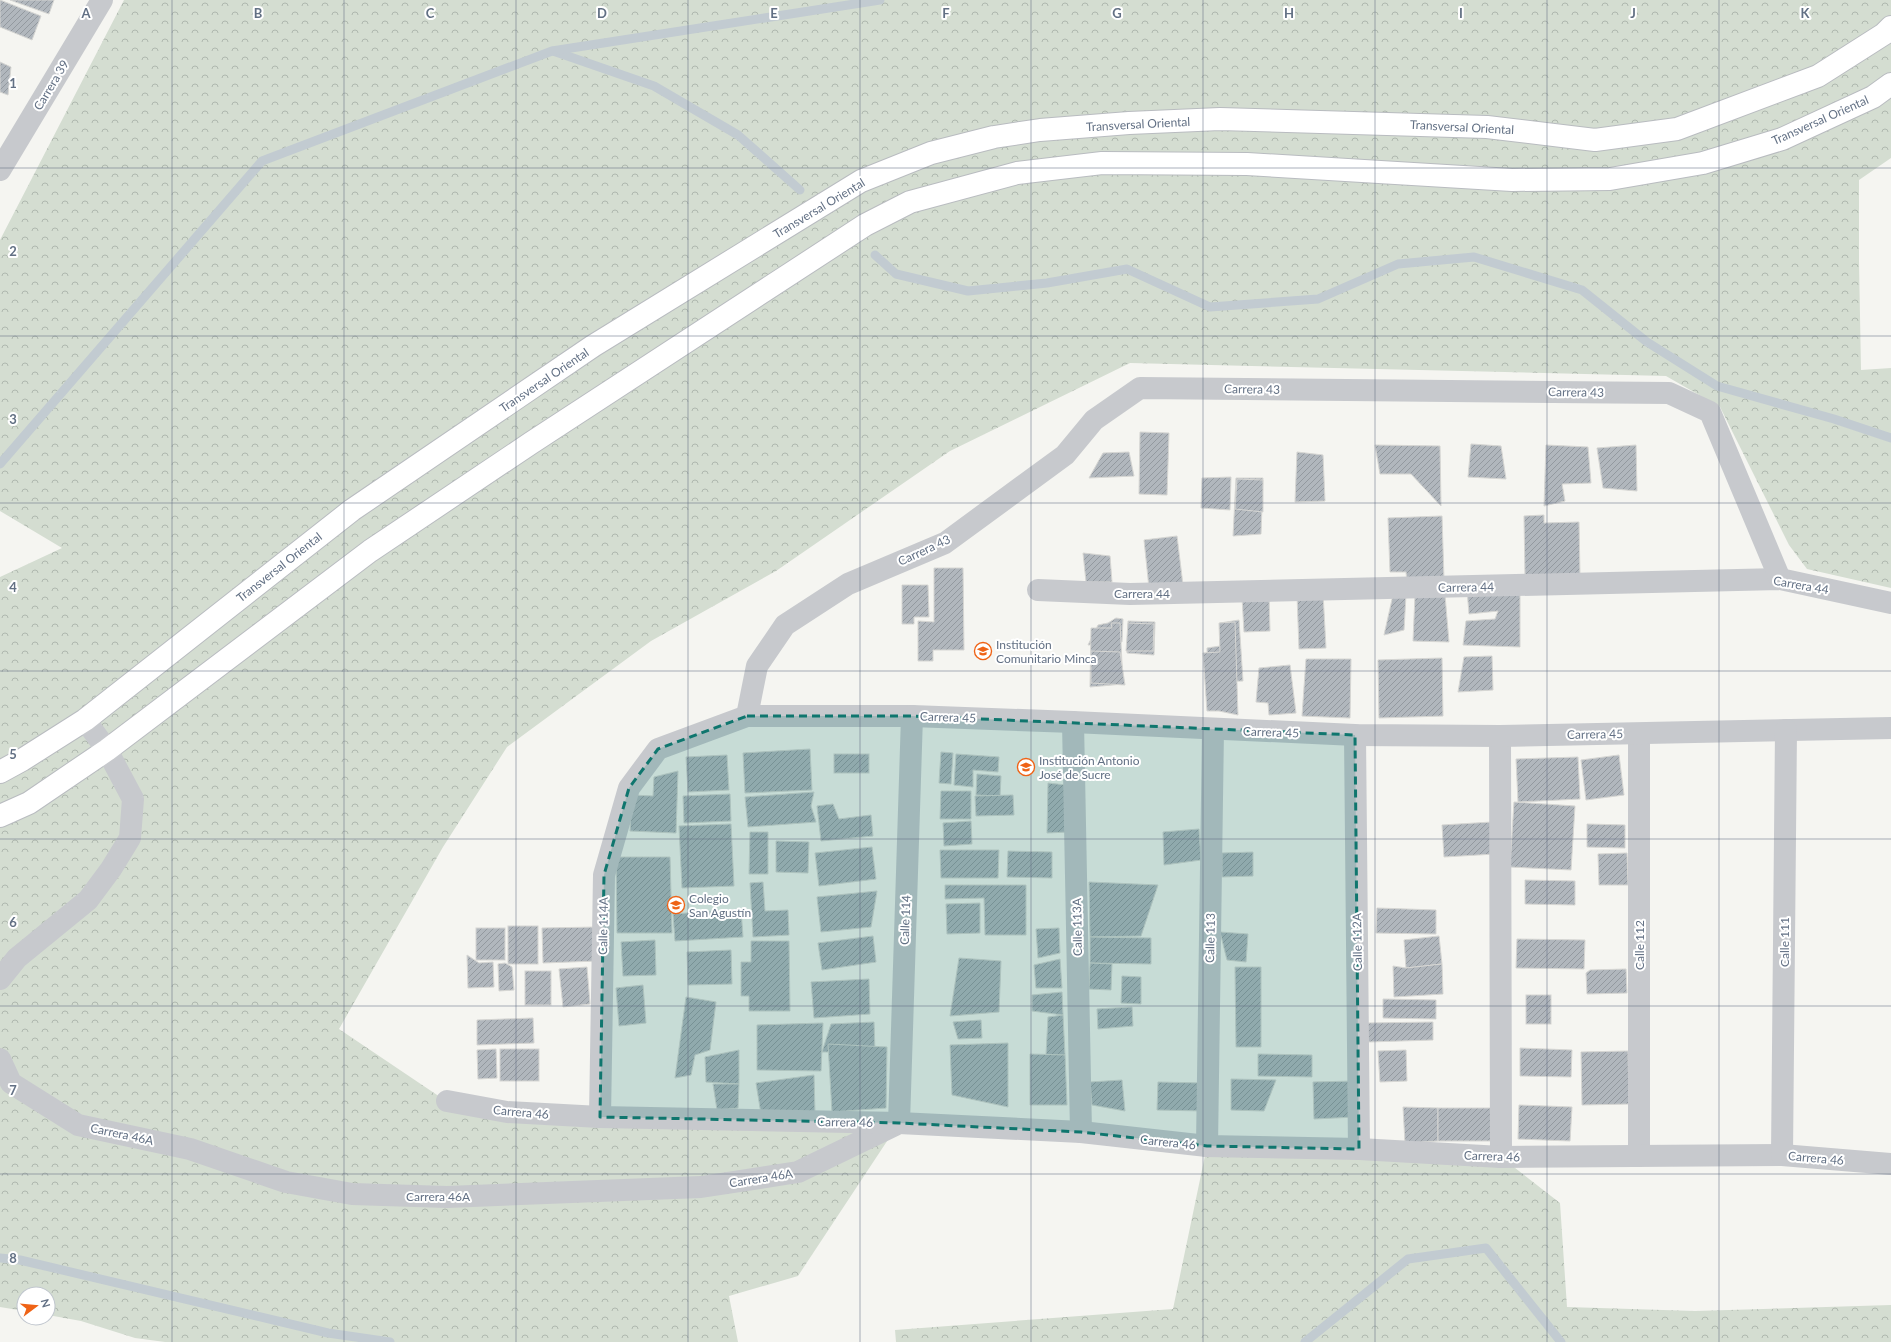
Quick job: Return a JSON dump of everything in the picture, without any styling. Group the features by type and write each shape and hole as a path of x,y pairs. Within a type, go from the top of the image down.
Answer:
{"main road":[{"name":"Transversal Oriental","path":"0,772 22,760 85,720 352,510 593,346 861,181 931,153 994,137 1040,130 1129,123 1220,120 1487,127 1595,140 1677,129 1818,76 1884,34 1891,27"},
{"name":"Transversal Oriental","path":"0,816 29,803 107,750 370,551 530,443 858,229 910,202 1017,173 1102,164 1247,164 1512,180 1610,179 1703,163 1782,139 1873,97 1891,84"}],"street":[{"name":"Carrera 39","path":"0,170 102,0"},
{"name":"Carrera 43","path":"747,716 757,666 785,625 848,584 945,543 1065,455 1094,420 1140,388 1669,393 1710,412 1780,579"},
{"name":"Carrera 44","path":"1038,590 1130,594 1780,579 1891,602"},
{"name":"Carrera 45","path":"658,749 747,716 912,716 1073,722 1355,736 1639,734 1891,728"},
{"name":"Calle 114","path":"899,1123 912,716"},
{"path":"0,979 17,958 88,900 111,869 130,838 133,799 107,750 85,720"},
{"name":"Calle 113A","path":"1073,722 1080,1132"},
{"name":"Calle 113","path":"1208,1146 1213,729"},
{"name":"Calle 111","path":"1782,1155 1786,730"},
{"name":"Calle 112","path":"1639,734 1639,1156"},
{"name":"Calle 112A","path":"1355,736 1359,1149"},
{"path":"1500,736 1501,1157"},
{"name":"Calle 114A","path":"600,1117 604,875 629,788 658,749"},
{"name":"Carrera 46A","path":"0,1059 11,1083 78,1125 190,1149 286,1182 352,1194 447,1197 701,1187 798,1172 899,1123"},
{"name":"Carrera 46","path":"446,1101 508,1112 600,1117 899,1123 1080,1132 1208,1146 1359,1149 1501,1157 1782,1155 1891,1164"}],"highlighted area":[{"path":"747,716 912,716 1355,735 1359,1149 1207,1146 1081,1132 899,1123 600,1117 604,875 629,788 658,749"}],"green space":[{"path":"124,0 1891,0 1891,158 1859,180 1859,261 1861,370 1891,368 1891,588 1807,569 1789,545 1720,407 1666,376 1130,363 950,451 776,571 651,641 507,747 443,847 339,1029 446,1101 899,1123 798,1276 729,1296 738,1342 165,1342 135,1338 81,1321 56,1316 56,1286 16,1286 16,1310 0,1307 0,577 62,548 0,511 0,240"},
{"path":"1207,1146 1501,1157 1560,1203 1567,1307 1695,1311 1891,1305 1891,1342 896,1342 895,1330 1173,1309"}],"building":[{"path":"0,0 41,16 32,40 0,27"},
{"path":"10,0 54,0 49,14"},
{"path":"0,62 11,67 8,95 0,92"},
{"path":"1140,432 1169,433 1167,495 1139,494"},
{"path":"1471,444 1501,446 1506,479 1468,477"},
{"path":"1375,445 1440,446 1441,506 1411,474 1380,474"},
{"path":"1546,445 1588,447 1591,483 1562,484 1565,501 1544,506"},
{"path":"1636,445 1637,491 1603,488 1597,448"},
{"path":"1129,452 1134,476 1089,478 1103,453"},
{"path":"1297,452 1323,455 1325,501 1295,502"},
{"path":"1231,477 1230,510 1201,508 1202,478"},
{"path":"1236,478 1263,478 1261,534 1233,536"},
{"path":"1237,479 1263,480 1263,512 1235,509"},
{"path":"1544,515 1544,523 1579,522 1580,576 1525,577 1524,516"},
{"path":"1442,516 1444,580 1407,582 1406,572 1390,572 1388,518"},
{"path":"1177,536 1183,585 1149,588 1144,540"},
{"path":"1083,553 1110,556 1112,582 1086,582"},
{"path":"934,568 963,568 964,650 933,650 933,661 918,661 918,621 934,622"},
{"path":"902,585 928,585 929,617 914,617 914,624 902,624"},
{"path":"1520,588 1520,647 1463,645 1466,621 1495,619 1498,611 1469,614 1467,590"},
{"path":"1323,593 1326,648 1299,649 1297,595"},
{"path":"1393,595 1406,595 1404,630 1384,635"},
{"path":"1415,595 1445,595 1449,642 1413,641"},
{"path":"1269,596 1270,631 1244,632 1242,597"},
{"path":"1116,618 1123,619 1122,642 1088,645 1098,625 1108,623"},
{"path":"1239,620 1243,681 1208,682 1207,648 1220,646 1220,623"},
{"path":"1128,621 1155,622 1154,655 1127,653"},
{"path":"1235,622 1238,715 1219,711 1207,711 1203,653 1220,652 1219,623"},
{"path":"1111,623 1120,623 1123,684 1090,687 1091,628 1112,628"},
{"path":"1128,623 1154,624 1153,651 1126,651"},
{"path":"1091,651 1120,652 1125,685 1091,683"},
{"path":"1492,656 1493,690 1458,692 1464,657"},
{"path":"1442,658 1443,716 1379,718 1378,660"},
{"path":"1306,659 1351,659 1350,718 1302,716"},
{"path":"1290,665 1296,713 1269,715 1268,703 1256,702 1259,668"},
{"path":"810,749 812,790 745,793 743,753"},
{"path":"941,752 953,753 951,784 939,783"},
{"path":"834,754 869,754 869,773 834,773"},
{"path":"956,754 999,757 998,772 973,770 973,787 954,785"},
{"path":"727,755 729,790 688,792 686,757"},
{"path":"1619,755 1624,795 1586,800 1581,760"},
{"path":"1578,757 1580,799 1518,802 1516,759"},
{"path":"678,771 676,833 630,831 632,795 653,796 654,777"},
{"path":"977,774 1001,776 1000,796 976,795"},
{"path":"1048,783 1066,785 1068,832 1047,833"},
{"path":"941,791 971,791 971,819 940,819"},
{"path":"814,792 811,806 816,822 748,827 745,797"},
{"path":"730,794 731,821 684,823 683,796"},
{"path":"1013,795 1014,815 976,816 975,796"},
{"path":"1514,802 1575,806 1571,870 1510,867"},
{"path":"833,804 839,819 871,815 873,836 821,841 817,806"},
{"path":"971,821 972,844 944,846 943,823"},
{"path":"1492,822 1495,854 1444,857 1442,825"},
{"path":"731,824 734,886 682,888 679,826"},
{"path":"1587,824 1625,825 1625,848 1587,847"},
{"path":"1199,829 1201,860 1164,865 1163,832"},
{"path":"750,832 768,832 768,874 749,874"},
{"path":"776,841 809,842 808,873 776,872"},
{"path":"872,847 876,879 819,886 815,853"},
{"path":"940,850 999,850 998,878 941,878"},
{"path":"1008,851 1052,852 1052,878 1007,877"},
{"path":"1253,852 1253,876 1222,877 1222,853"},
{"path":"1627,853 1628,885 1599,885 1598,854"},
{"path":"616,857 670,857 672,933 617,933"},
{"path":"1525,880 1575,881 1575,905 1525,904"},
{"path":"763,882 765,911 788,910 789,935 753,937 750,883"},
{"path":"1089,882 1158,885 1141,936 1090,937"},
{"path":"945,885 1026,885 1026,935 985,935 984,898 945,899"},
{"path":"877,891 871,927 821,932 817,897"},
{"path":"980,903 980,933 947,934 946,904"},
{"path":"1377,908 1436,910 1436,934 1376,933"},
{"path":"741,909 743,937 675,941 673,914"},
{"path":"508,926 538,926 538,964 508,964"},
{"path":"597,927 597,961 543,963 542,928"},
{"path":"476,928 505,928 505,960 476,960"},
{"path":"1059,928 1060,953 1038,958 1036,929"},
{"path":"1220,932 1248,934 1246,962 1227,960"},
{"path":"873,936 876,962 822,970 818,943"},
{"path":"1439,936 1442,964 1406,968 1404,940"},
{"path":"1090,937 1151,938 1151,964 1090,963"},
{"path":"1517,939 1585,940 1584,969 1516,968"},
{"path":"655,940 656,975 623,976 621,942"},
{"path":"751,941 789,941 790,1011 749,1011 749,996 741,996 741,962 751,962"},
{"path":"731,950 732,984 688,985 687,952"},
{"path":"467,955 479,963 493,962 494,987 468,988"},
{"path":"959,958 1001,961 999,1012 950,1016"},
{"path":"1060,959 1062,988 1036,988 1034,965"},
{"path":"505,963 512,967 514,990 499,991 498,964"},
{"path":"1090,963 1112,964 1111,990 1089,989"},
{"path":"1442,964 1443,994 1394,997 1393,966 1406,968"},
{"path":"587,967 590,1004 563,1007 559,969"},
{"path":"1235,967 1261,967 1261,1047 1236,1047"},
{"path":"1626,969 1627,993 1587,994 1586,973 1590,970"},
{"path":"525,971 551,971 551,1005 525,1005"},
{"path":"1122,976 1141,977 1141,1004 1121,1003"},
{"path":"869,979 870,1014 814,1018 811,982"},
{"path":"643,985 646,1023 619,1026 616,988"},
{"path":"1062,992 1063,1015 1032,1011 1032,995"},
{"path":"1526,995 1551,995 1551,1024 1526,1024"},
{"path":"686,997 716,1002 710,1050 695,1055 691,1075 675,1078"},
{"path":"1383,999 1436,1000 1436,1019 1383,1018"},
{"path":"1132,1007 1133,1026 1098,1029 1097,1009"},
{"path":"1063,1015 1065,1055 1046,1055 1048,1017"},
{"path":"533,1018 534,1043 477,1045 477,1020"},
{"path":"981,1020 982,1038 958,1039 953,1022"},
{"path":"874,1022 875,1052 822,1052 831,1024"},
{"path":"1433,1022 1433,1040 1368,1042 1367,1023"},
{"path":"823,1023 821,1071 757,1070 757,1025"},
{"path":"1008,1043 1008,1107 952,1095 950,1045"},
{"path":"828,1044 887,1047 886,1108 832,1112"},
{"path":"1520,1048 1572,1050 1571,1077 1520,1076"},
{"path":"496,1049 497,1078 478,1079 477,1050"},
{"path":"500,1049 539,1049 539,1081 500,1081"},
{"path":"739,1050 739,1084 706,1082 705,1057"},
{"path":"1406,1050 1407,1081 1380,1082 1378,1051"},
{"path":"1628,1051 1629,1104 1582,1105 1581,1052"},
{"path":"1030,1054 1065,1055 1067,1105 1030,1105"},
{"path":"1258,1054 1312,1055 1312,1077 1258,1076"},
{"path":"814,1075 815,1114 761,1114 756,1083"},
{"path":"1231,1079 1276,1080 1264,1111 1231,1110"},
{"path":"1122,1080 1125,1111 1092,1105 1090,1082"},
{"path":"1355,1081 1356,1117 1314,1119 1313,1082"},
{"path":"1158,1082 1204,1083 1204,1111 1157,1110"},
{"path":"713,1084 739,1084 738,1108 717,1110"},
{"path":"1519,1105 1572,1107 1570,1141 1518,1139"},
{"path":"1403,1107 1438,1108 1438,1141 1405,1143"},
{"path":"1438,1108 1496,1108 1496,1141 1438,1141"}],"waterway":[{"path":"0,464 262,161 552,51 880,0"},
{"path":"553,51 654,86 738,135 800,190"},
{"path":"875,255 896,274 968,291 1047,283 1127,269 1210,307 1318,299 1398,264 1474,257 1582,290 1647,342 1717,386 1834,419 1891,438"},
{"path":"1305,1342 1408,1259 1486,1248 1561,1342"},
{"path":"0,1258 20,1260 328,1333 390,1342"}],"place":[{"name":"Institución Comunitario Minca","path":"983,651"},
{"name":"Institución Antonio José de Sucre","path":"1026,767"},
{"name":"Colegio San Agustín","path":"676,905"}]}
